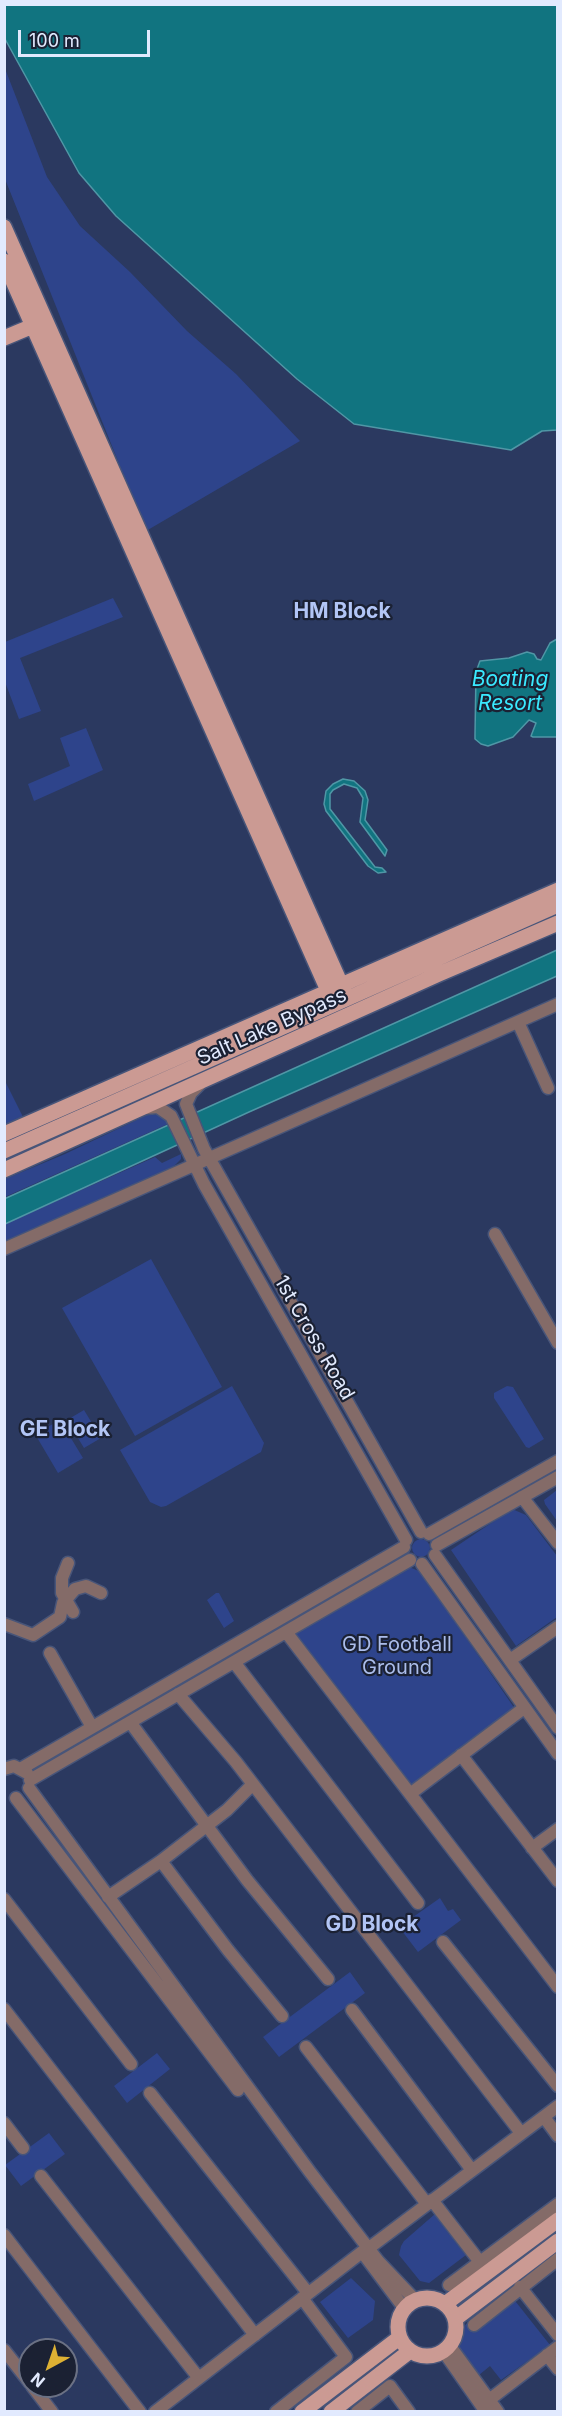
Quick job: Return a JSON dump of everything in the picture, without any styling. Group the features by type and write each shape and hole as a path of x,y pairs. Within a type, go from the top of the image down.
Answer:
{"main road":[{"path":"4,227 38,319 338,994"},
{"path":"4,261 38,319"},
{"path":"4,331 38,319"},
{"path":"4,338 38,319"},
{"name":"Salt Lake Bypass","path":"4,1134 225,1036 338,994 556,898"},
{"name":"Salt Lake Bypass","path":"4,1170 558,923"},
{"name":"Salt Lake Bypass","path":"8,1147 214,1058 338,994"},
{"path":"214,1058 225,1036"},
{"path":"445,2304 558,2220"},
{"path":"455,2319 558,2241"},
{"path":"427,2298 445,2304 455,2319 456,2330 447,2349 426,2357 410,2351 399,2338 398,2322 410,2304 427,2298"},
{"path":"302,2412 399,2338"},
{"path":"331,2412 410,2351"}],"street":[{"path":"4,1249 207,1154 558,1004"},
{"path":"518,1022 548,1088"},
{"name":"1st Cross Road","path":"203,1081 190,1094 186,1109 207,1154 368,1439 425,1533"},
{"name":"1st Cross Road","path":"144,1108 158,1107 171,1116 192,1161 405,1543"},
{"path":"495,1234 558,1343"},
{"path":"248,1261 263,1254"},
{"path":"354,1448 368,1439"},
{"path":"4,1769 14,1766 21,1768 405,1543 416,1532 425,1533 558,1461"},
{"path":"8,1797 23,1796 29,1784 130,1722 286,1632 416,1562 429,1562 436,1550 558,1477"},
{"path":"522,1497 558,1543"},
{"path":"425,1533 558,1728"},
{"path":"405,1543 405,1554 416,1562 557,1752"},
{"path":"68,1563 62,1593 73,1612"},
{"path":"4,1624 33,1635 60,1617 66,1600 75,1589 86,1586 101,1593"},
{"path":"510,1660 558,1627"},
{"path":"286,1632 558,1987"},
{"path":"50,1653 92,1727"},
{"path":"234,1662 418,1903"},
{"path":"178,1694 253,1784 521,2133"},
{"path":"137,1701 144,1714"},
{"path":"410,1794 524,1707"},
{"path":"130,1722 247,1880 328,1979"},
{"path":"461,1755 558,1881"},
{"path":"21,1768 29,1784 108,1896 132,1941"},
{"path":"108,1896 161,1862 227,1810 253,1784"},
{"path":"8,1797 132,1941 341,2219 410,2304"},
{"path":"532,1848 558,1829"},
{"path":"66,1863 77,1854"},
{"path":"161,1862 282,2016"},
{"path":"4,1899 131,2064"},
{"path":"443,1942 558,2086"},
{"path":"4,2009 255,2335"},
{"path":"352,2010 471,2169"},
{"path":"306,2047 429,2202 480,2262"},
{"path":"150,2093 305,2296 346,2357 276,2412"},
{"path":"155,2412 471,2169 558,2106"},
{"path":"544,2117 558,2136"},
{"path":"4,2123 24,2148"},
{"path":"41,2176 198,2377"},
{"path":"449,2285 558,2204"},
{"path":"4,2235 140,2412"},
{"path":"474,2325 558,2259"},
{"path":"520,2287 558,2336"},
{"path":"482,2407 558,2347"},
{"path":"447,2349 482,2407 498,2412"},
{"path":"4,2350 18,2368"},
{"path":"547,2355 558,2369"},
{"path":"357,2412 390,2386 409,2412"},
{"path":"42,2398 52,2412"}],"green space":[{"path":"4,66 47,177 80,226 130,272 187,331 236,374 300,441 146,531 5,179"},
{"path":"113,598 123,617 20,658 41,711 19,719 5,682 5,642"},
{"path":"86,728 103,770 34,801 28,784 70,766 60,738"},
{"path":"4,1079 23,1117 5,1126 4,1126"},
{"path":"147,1115 159,1115 168,1119 168,1124 5,1197 5,1179 65,1154"},
{"path":"181,1154 181,1159 168,1172 5,1242 5,1224 155,1157 162,1163"},
{"path":"151,1259 222,1387 135,1436 62,1308"},
{"path":"232,1386 264,1443 261,1452 166,1506 161,1507 150,1502 120,1450"},
{"path":"507,1386 513,1387 544,1439 529,1448 526,1447 494,1398 494,1393"},
{"path":"84,1410 101,1438 84,1448 67,1420"},
{"path":"60,1420 83,1458 58,1473 35,1434"},
{"path":"557,1490 557,1521 544,1500"},
{"path":"512,1509 526,1515 557,1556 557,1617 516,1646 451,1550"},
{"path":"421,1539 427,1542 430,1548 427,1554 421,1557 415,1554 412,1548 415,1542"},
{"name":"GD Football Ground","path":"407,1566 421,1572 515,1709 409,1787 294,1633"},
{"path":"219,1593 234,1621 224,1628 207,1600"},
{"path":"440,1898 448,1911 453,1909 461,1920 418,1952 399,1927"},
{"path":"350,1972 365,1993 279,2057 263,2037"},
{"path":"157,2053 170,2069 127,2103 114,2086"},
{"path":"49,2133 65,2154 21,2186 5,2165"},
{"path":"435,2214 449,2234 454,2230 458,2235 453,2239 466,2255 429,2283 420,2281 399,2255 404,2241"},
{"path":"351,2278 375,2301 373,2320 348,2338 320,2302"},
{"path":"512,2297 550,2345 501,2380 490,2366 479,2375 458,2347 465,2325"}],"water":[{"path":"4,5 557,5 557,430 542,431 511,450 354,424 297,379 116,216 79,173 5,39"},
{"name":"Boating Resort","path":"557,639 557,737 531,736 536,723 529,720 513,737 488,746 481,744 475,739 476,672 480,661 509,658 527,652 541,660 550,643"},
{"path":"343,779 354,781 365,791 368,800 365,820 387,850 385,856 360,822 363,798 357,788 344,784 333,790 330,794 330,809 375,867 382,868 386,872 378,873 368,866 326,811 324,804 326,791"},
{"path":"557,950 557,976 249,1112 5,1224 4,1199"}],"district":[{"name":"HM Block","path":"342,612"},
{"name":"GE Block","path":"65,1430"},
{"name":"GD Block","path":"372,1925"}]}
